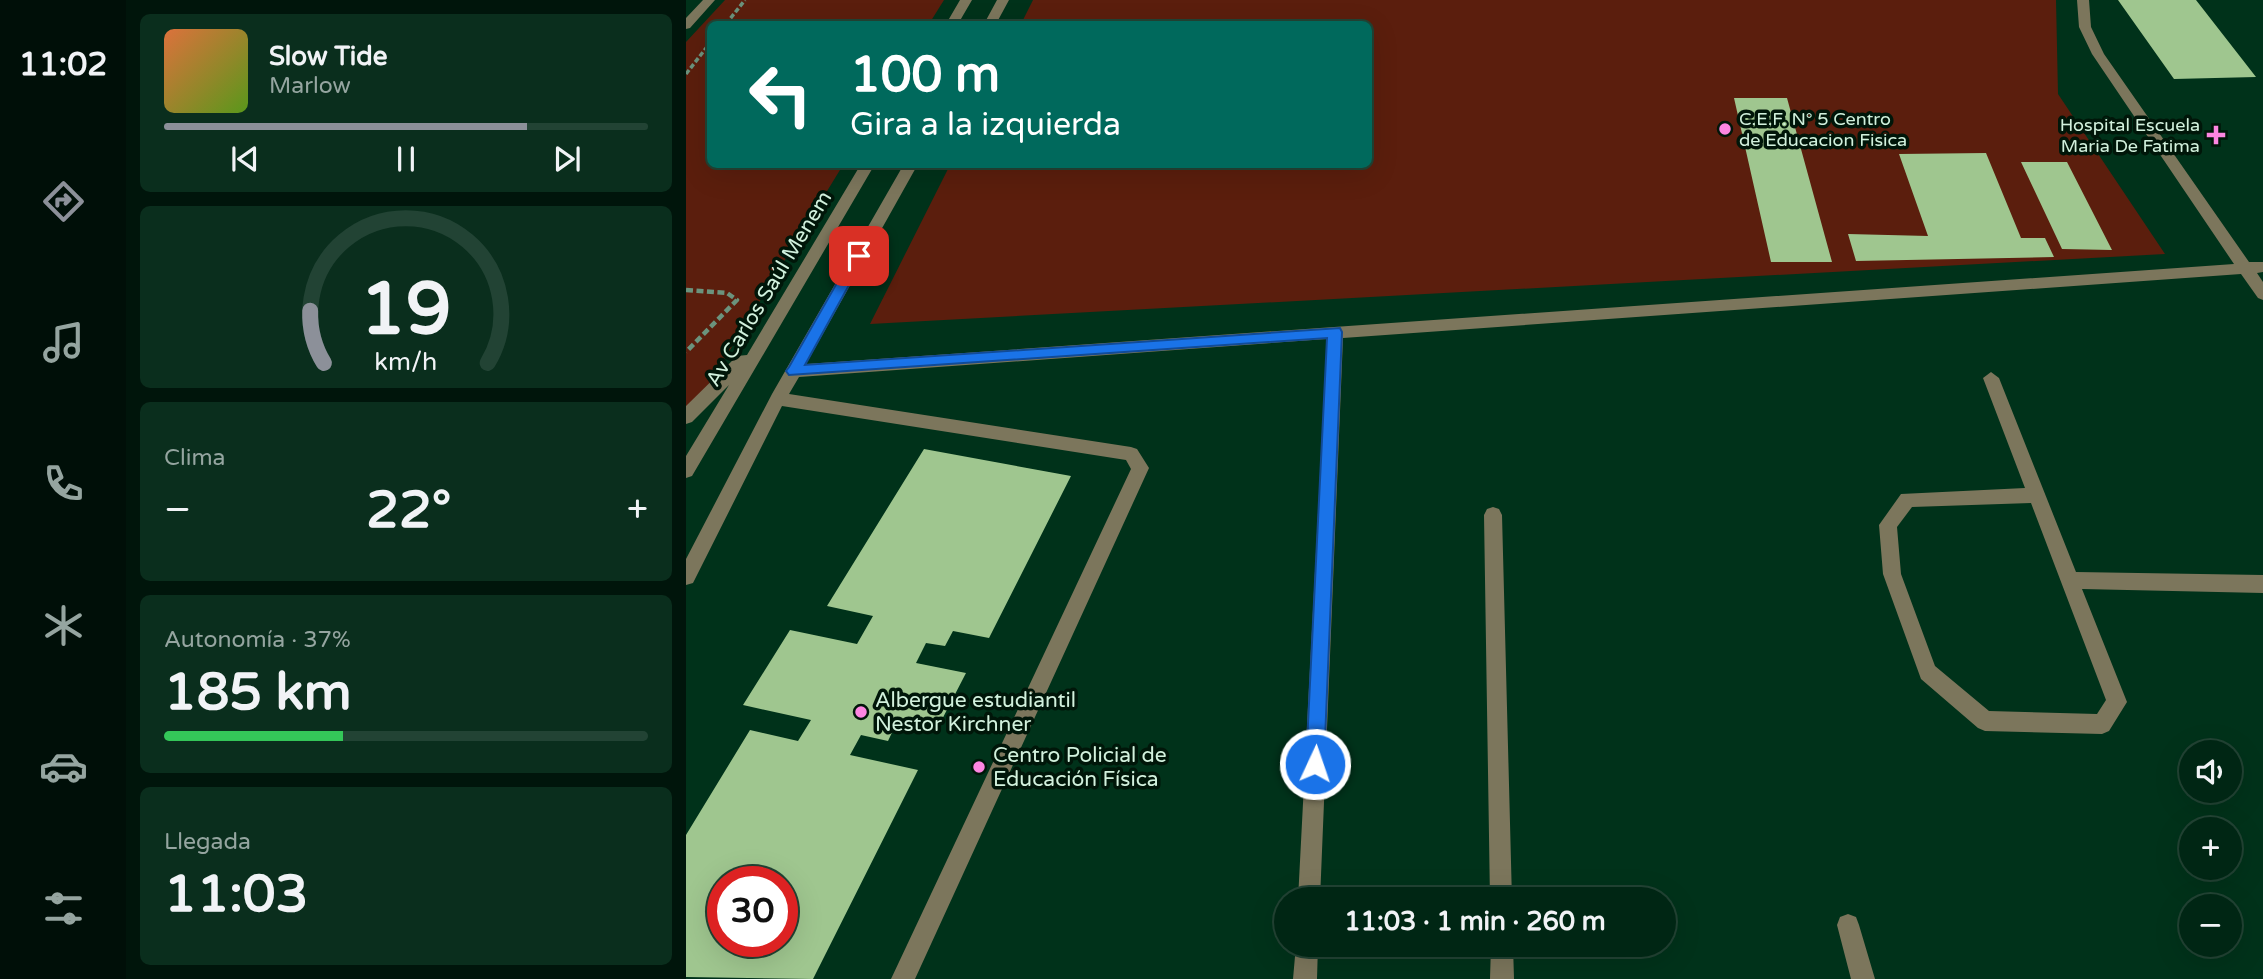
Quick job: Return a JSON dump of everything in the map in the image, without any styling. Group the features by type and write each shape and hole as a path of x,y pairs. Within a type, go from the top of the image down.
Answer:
{"street":[{"path":"686,25 709,0"},
{"path":"953,21 966,0"},
{"path":"991,21 1003,0"},
{"path":"2082,0 2085,27 2098,54 2263,293"},
{"name":"Av Carlos Saúl Menem","path":"686,471 865,168"},
{"path":"686,577 778,399 909,168"},
{"path":"794,371 2263,267"},
{"path":"1310,887 1335,332"},
{"path":"686,417 761,343"},
{"path":"1991,379 2072,580 2117,702 2102,724 1985,721 1928,671 1892,574 1888,525 1907,499 2036,495"},
{"path":"778,399 1131,454 1140,468 903,979"},
{"path":"1493,515 1501,887"},
{"path":"2072,580 2263,584"},
{"path":"1848,925 1863,979"},
{"path":"1305,979 1306,957"},
{"path":"1502,957 1502,979"}],"path":[{"path":"728,21 745,0"},
{"path":"686,74 707,47"},
{"path":"686,290 727,293 737,300 686,352"}],"shaded area":[{"path":"725,0 944,0 931,21 707,21 707,168 841,168 686,422 686,42"},
{"name":"C.E.F. N° 5 Centro de Educacion Fisica","path":"1033,0 2056,0 2058,94 2165,254 870,324 948,168 1372,168 1372,21 1022,21"}],"building":[{"path":"2118,0 2196,0 2256,77 2174,79"},
{"path":"1734,98 1787,98 1832,262 1771,262"},
{"path":"1986,153 2021,238 2045,238 2054,257 1856,261 1848,234 1928,236 1899,154"},
{"path":"2021,162 2067,162 2112,250 2062,249"},
{"name":"Albergue estudiantil Nestor Kirchner","path":"924,449 1071,476 989,638 953,631 945,646 926,643 916,663 966,673 936,731 897,722 888,741 861,735 850,755 918,770 813,979 686,977 686,835 750,730 798,741 811,720 743,705 790,630 857,644 873,616 827,606"}],"place":[{"name":"C.E.F. N° 5 Centro de Educacion Fisica","path":"1725,129"},
{"name":"Hospital Escuela Maria De Fatima","path":"2216,135"},
{"name":"Albergue estudiantil Nestor Kirchner","path":"861,712"},
{"name":"Centro Policial de Educación Física","path":"979,767"}],"route":[{"path":"859,256 794,371 1335,332 1315,764"}]}
